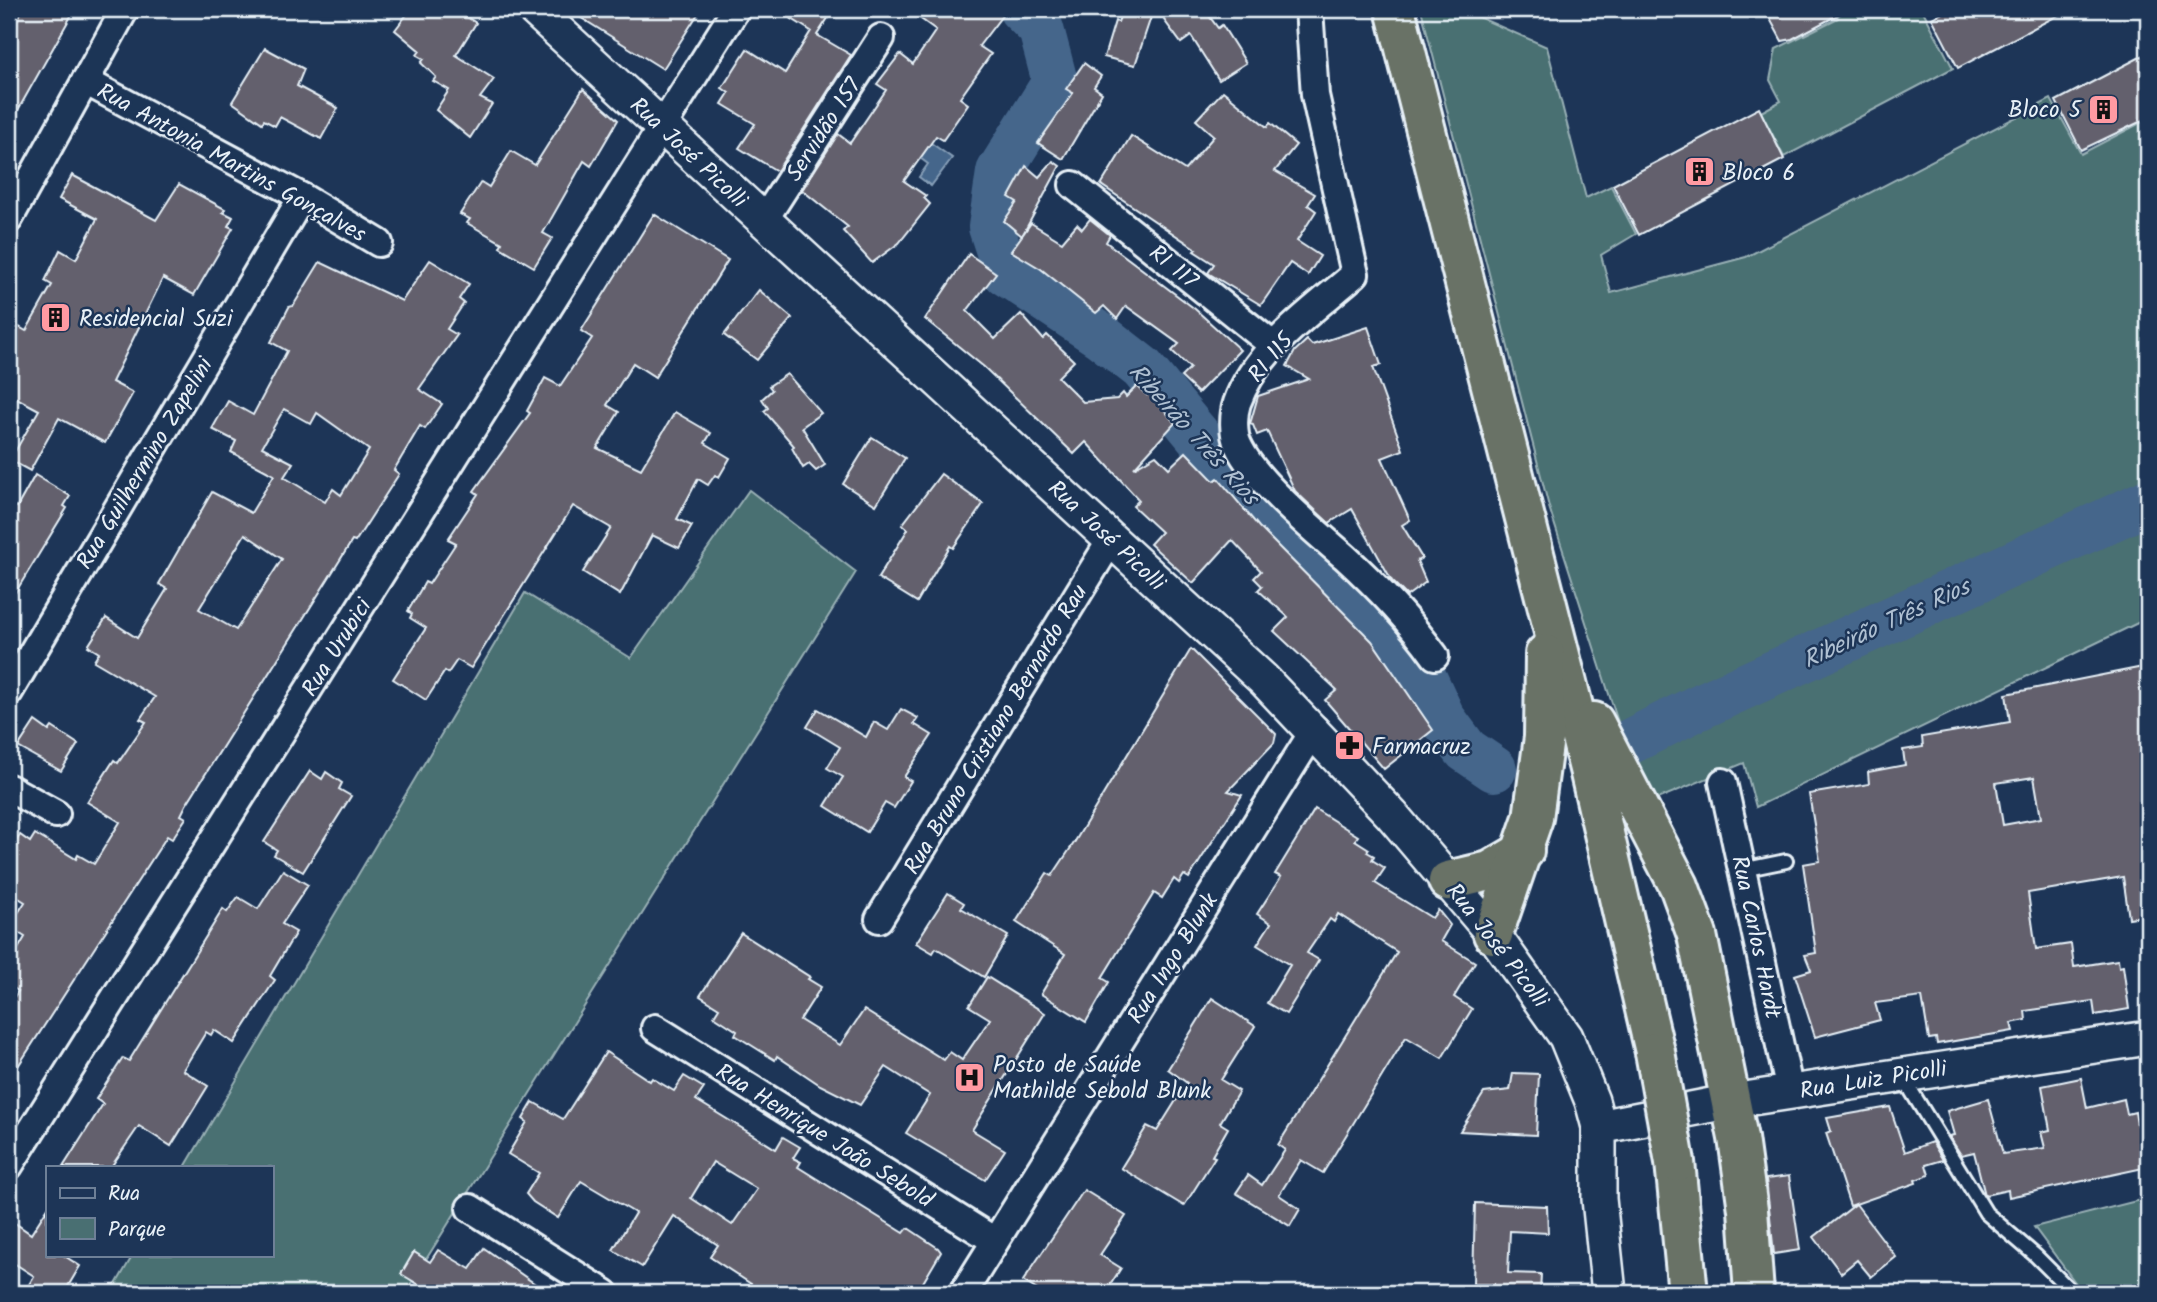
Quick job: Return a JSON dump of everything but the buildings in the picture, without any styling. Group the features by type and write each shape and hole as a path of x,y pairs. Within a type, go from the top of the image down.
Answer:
{"highway":[{"path":"1395,9 1541,582 1655,1052 1675,1162 1688,1293"},
{"path":"1493,934 1524,851 1533,818 1544,737 1546,669 1541,582"},
{"path":"1541,582 1590,712 1616,768 1679,886 1698,935 1731,1101 1748,1210 1754,1293"},
{"path":"1448,881 1490,871 1524,851"}],"street":[{"path":"9,219 125,9"},
{"name":"Rua José Picolli","path":"534,9 1315,729 1493,934 1566,1037 1584,1077 1600,1127 1599,1199 1608,1293"},
{"name":"Rua Urubici","path":"9,1166 736,9"},
{"name":"RI 115","path":"1309,9 1315,95 1355,274 1275,346 1236,405 1234,425 1238,444 1251,464 1306,523 1403,614 1435,656"},
{"name":"Servidão 157","path":"764,220 881,38"},
{"name":"Rua Antonia Martins Gonçalves","path":"85,81 302,197 379,243"},
{"name":"RI 117","path":"1073,185 1275,346"},
{"name":"Rua Guilhermino Zapelini","path":"9,692 302,197"},
{"name":"Rua Bruno Cristiano Bernardo Rau","path":"879,919 1111,540"},
{"name":"Rua Ingo Blunk","path":"963,1293 1315,729"},
{"name":"Rua Carlos Hardt","path":"1723,782 1790,1092"},
{"path":"9,788 56,814"},
{"name":"Rua Henrique João Sebold","path":"655,1028 995,1241"},
{"name":"Rua Luiz Picolli","path":"1600,1127 1731,1101 2148,1038"},
{"path":"470,1208 605,1293"}],"lane":[{"path":"1742,870 1786,861"},
{"path":"1902,1075 1986,1213 2036,1255 2073,1293"}],"green space":[{"path":"1421,9 1460,9 1547,47 1586,198 1611,186 1636,234 1601,255 1611,293 1746,257 2051,99 2081,154 2148,119 2148,618 1756,807 1744,763 1650,802 1625,744 1549,507"},
{"path":"1834,9 1922,9 1953,68 1784,157 1761,112 1781,101 1770,80 1776,49 1838,18"},
{"path":"749,490 856,572 405,1293 111,1293 132,1256 273,1256 273,1166 186,1166 525,593 631,658"},
{"path":"2148,1198 2148,1293 2083,1293 2034,1227"}],"water":[{"path":"931,143 952,158 931,186 919,177 928,164 920,158"}],"waterway":[{"name":"Ribeirão Três Rios","path":"1021,9 1041,29 1055,82 999,172 991,227 1006,273 1101,336 1142,368 1256,506 1287,523 1315,570 1388,626 1424,678 1443,719 1466,750 1494,769"},
{"name":"Ribeirão Três Rios","path":"1625,744 1695,709 2148,502"}],"place":[{"name":"Bloco 5","path":"2104,109"},
{"name":"Bloco 6","path":"1699,172"},
{"name":"Residencial Suzi","path":"56,318"},
{"name":"Farmacruz","path":"1349,746"},
{"name":"Posto de Saúde Mathilde Sebold Blunk","path":"970,1077"}]}
